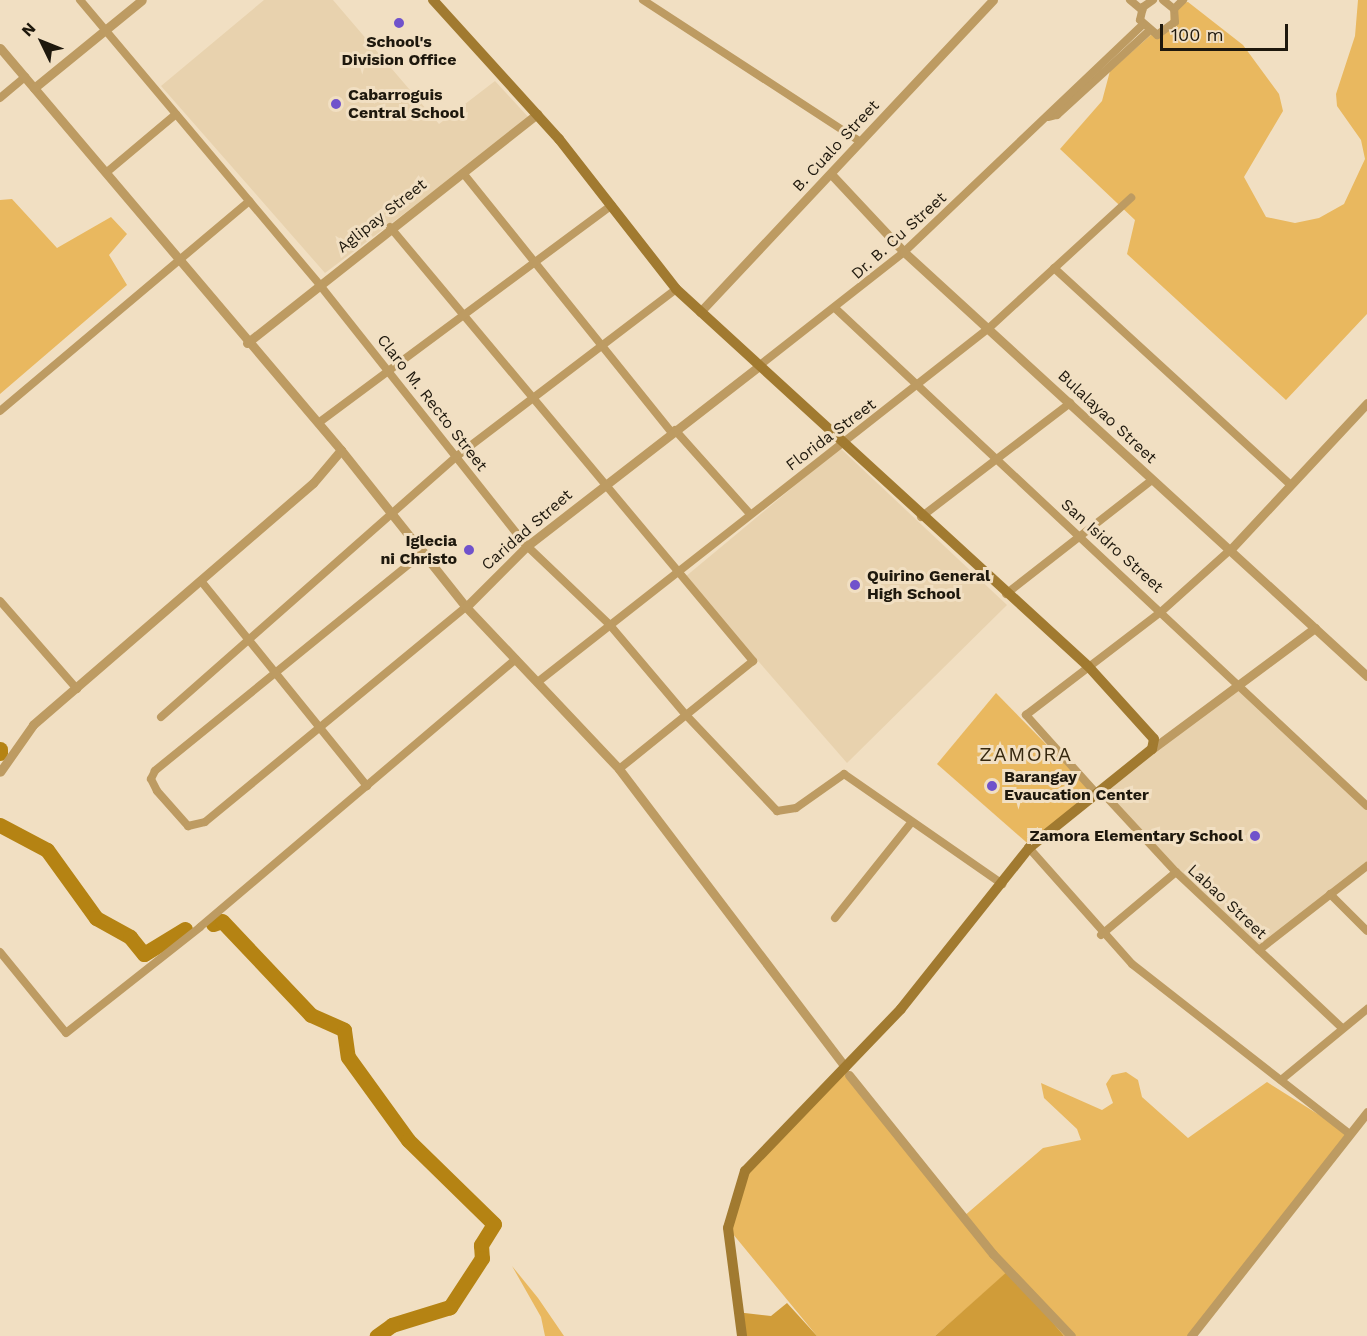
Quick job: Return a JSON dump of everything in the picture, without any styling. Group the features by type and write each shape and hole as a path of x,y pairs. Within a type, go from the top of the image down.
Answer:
{"main road":[{"path":"433,0 537,114 612,205 676,289 921,517 1088,666 1151,731 1152,749 1029,849 916,991 847,1071 745,1170 728,1228 742,1336"}],"street":[{"name":"Claro M. Recto Street","path":"80,0 319,284 527,546 609,624 685,714 777,811 796,808 844,774 910,824"},
{"path":"34,88 142,0"},
{"path":"644,0 861,142"},
{"name":"B. Cualo Street","path":"700,312 993,0"},
{"path":"1130,0 1142,10"},
{"path":"1167,1 1174,9 1183,0"},
{"path":"1148,32 1142,25 1142,10 1149,1"},
{"name":"Dr. B. Cu Street","path":"1048,117 1057,115 1148,32 1170,30 1174,9"},
{"name":"Dr. B. Cu Street","path":"760,365 837,309 904,252 1142,25"},
{"path":"0,48 181,258 247,343 321,421 341,450 466,607 539,681 619,769 847,1071 988,1248 1071,1336"},
{"path":"0,98 25,76"},
{"path":"107,172 176,114"},
{"name":"Aglipay Street","path":"247,343 390,227 464,173 537,114"},
{"path":"464,173 673,431 750,514"},
{"name":"Bulalayao Street","path":"831,174 904,252 1367,676"},
{"name":"Florida Street","path":"539,681 609,624 679,574 750,514 920,384 989,328 1131,198"},
{"path":"0,411 249,201"},
{"path":"321,421 388,369 612,205"},
{"path":"390,227 465,313 603,485 753,661 619,769"},
{"path":"1054,268 1290,484"},
{"path":"161,717 393,515 457,456 676,289"},
{"name":"San Isidro Street","path":"837,309 920,384 998,461 1243,686 1367,806"},
{"name":"Caridad Street","path":"279,674 155,771 152,783 173,810 191,828 205,822 466,607 527,546 760,365"},
{"path":"921,517 998,461 1070,403"},
{"path":"1088,666 1162,611 1230,550 1367,403"},
{"path":"0,772 33,725 313,483 341,450"},
{"path":"1006,594 1078,533 1152,480"},
{"path":"279,674 424,552"},
{"path":"201,581 322,726 367,786"},
{"path":"0,601 77,689"},
{"path":"1152,749 1243,686 1315,628"},
{"path":"0,952 66,1033 367,786 516,659"},
{"name":"Labao Street","path":"1088,666 1026,718 1176,872 1342,1028"},
{"path":"835,918 910,824 1002,884"},
{"path":"1029,849 1101,935 1348,1134"},
{"path":"1258,950 1367,866"},
{"path":"1101,935 1176,872"},
{"path":"1330,894 1367,931"},
{"path":"1281,1080 1342,1028 1367,1010"},
{"path":"1191,1336 1367,1112"}],"shaded area":[{"path":"264,0 333,0 439,124 495,81 530,119 325,273 161,86"},
{"path":"1358,0 1367,0 1367,314 1286,400 1127,254 1135,220 1060,149 1102,101 1110,71 1152,34 1170,30 1171,5 1188,2 1243,45 1279,94 1283,111 1244,177 1266,217 1295,223 1319,218 1344,204 1365,159 1361,140 1337,106 1336,94 1355,36"},
{"path":"12,199 57,248 111,217 127,234 109,255 127,285 0,394 0,200"},
{"name":"Quirino General High School","path":"840,448 1007,605 847,763 685,577"},
{"name":"Zamora Elementary School","path":"1243,686 1367,806 1367,866 1259,950 1100,790"},
{"path":"996,693 1094,793 1033,848 937,764"},
{"path":"845,1067 963,1217 1043,1148 1081,1140 1077,1129 1044,1098 1041,1083 1102,1110 1113,1103 1106,1084 1112,1075 1126,1072 1138,1080 1142,1097 1188,1138 1267,1082 1348,1133 1191,1336 1064,1336 1009,1271 935,1336 817,1336 728,1228 745,1170"},
{"path":"512,1266 564,1336 545,1336 541,1317"},
{"path":"1009,1270 1064,1336 935,1336"},
{"path":"787,1303 817,1336 742,1336 736,1312 771,1316"}],"waterway":[{"path":"0,825 47,850 96,918 130,937 144,954 185,929"},
{"path":"213,924 222,921 311,1015 344,1030 348,1057 408,1140 494,1224 481,1245 482,1258 450,1307 392,1325 377,1336"}],"place":[{"name":"School's Division Office","path":"399,23"},
{"name":"Cabarroguis Central School","path":"336,104"},
{"name":"Iglecia ni Christo","path":"469,550"},
{"name":"Quirino General High School","path":"855,585"},
{"name":"Barangay Evaucation Center","path":"992,786"},
{"name":"Zamora Elementary School","path":"1255,836"}],"district":[{"name":"ZAMORA","path":"1026,754"}]}
